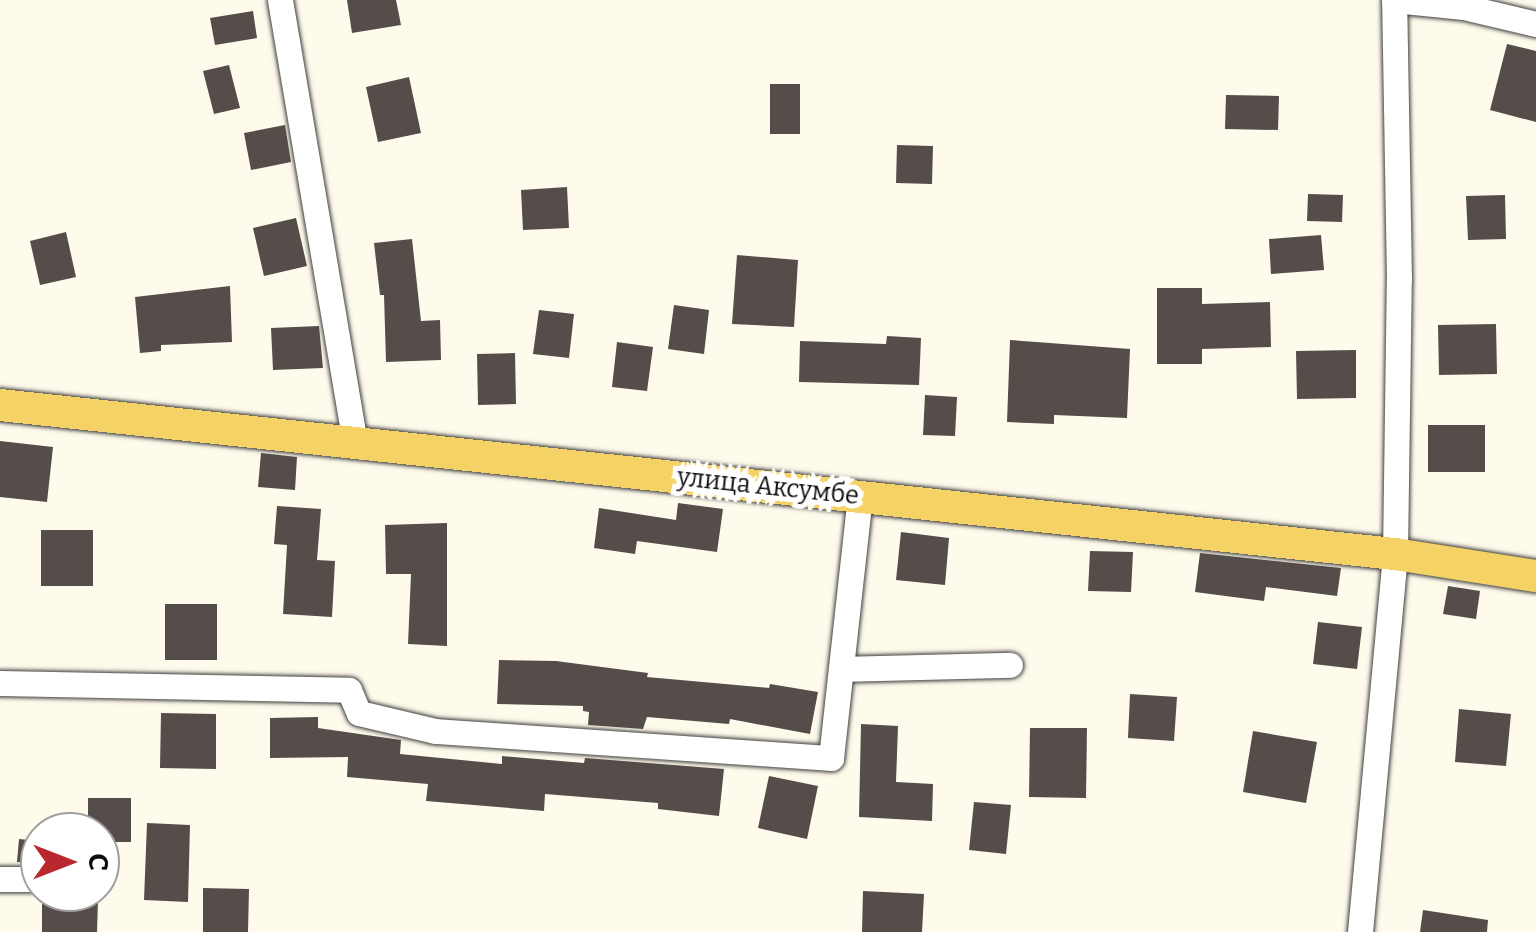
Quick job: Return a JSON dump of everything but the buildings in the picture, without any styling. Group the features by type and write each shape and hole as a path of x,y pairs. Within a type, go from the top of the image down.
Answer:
{"main road":[{"name":"улица Аксумбе","path":"0,405 1395,554 1536,576"}],"street":[{"path":"280,0 355,443"},
{"path":"1360,932 1395,554 1399,260 1394,0 1464,7 1536,24"},
{"path":"0,684 349,690 359,713 435,731 831,758 860,497"},
{"path":"841,669 1010,665"}]}
